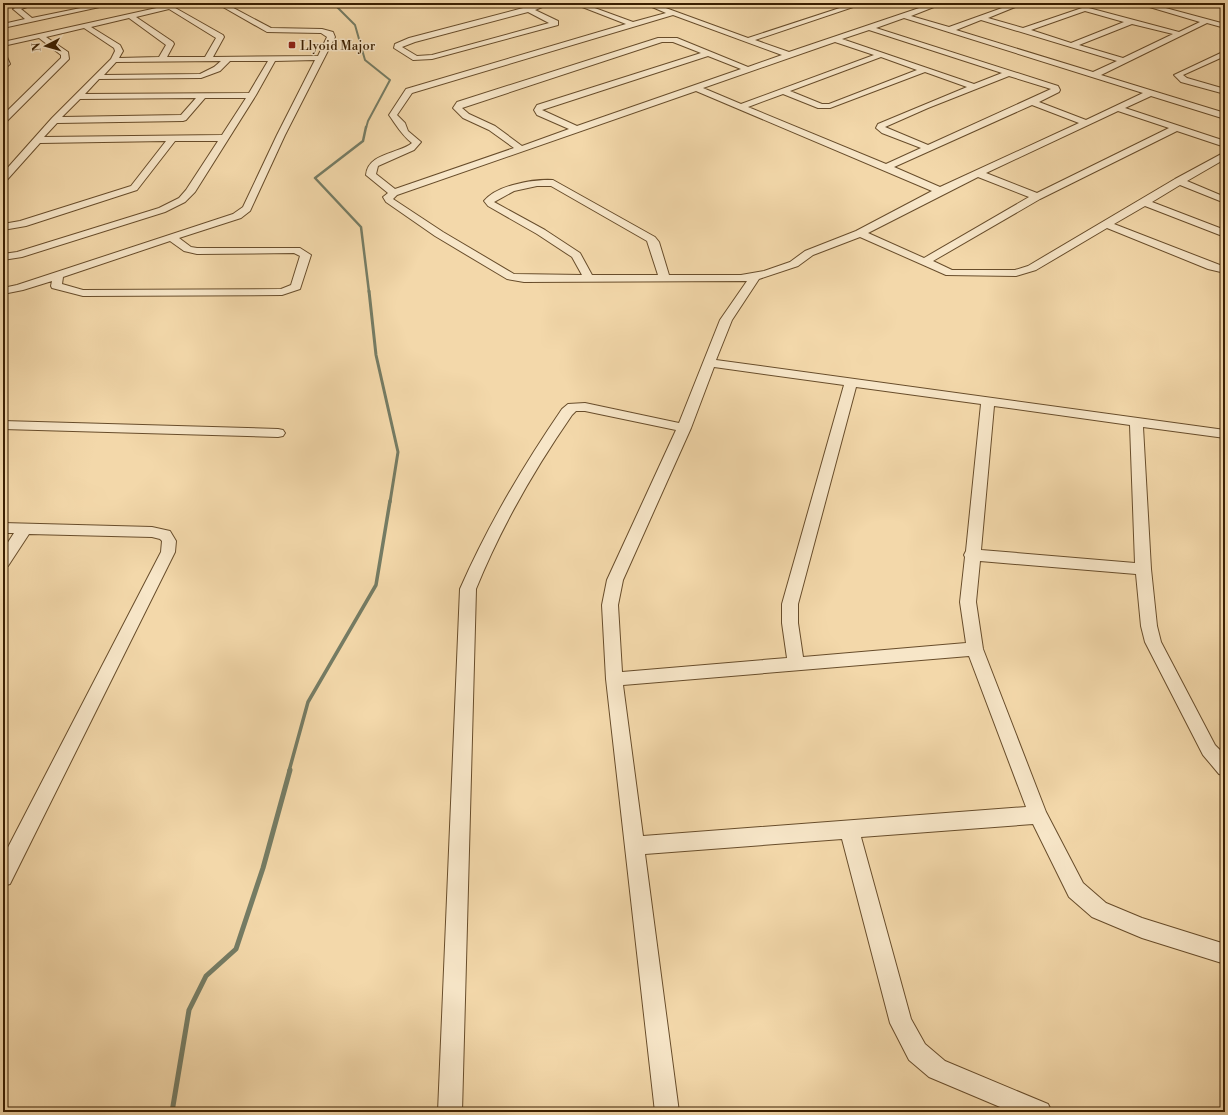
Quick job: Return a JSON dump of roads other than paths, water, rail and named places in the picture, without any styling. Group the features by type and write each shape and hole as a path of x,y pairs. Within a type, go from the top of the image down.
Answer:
{"street":[{"path":"31,20 16,9 36,3"},
{"path":"3,26 115,3"},
{"path":"3,291 19,288 58,276 172,238 236,216 247,209 281,135 331,37 328,32 270,30 219,3"},
{"path":"529,10 555,23 432,57 416,58 398,48 398,46 412,40 529,10 549,3"},
{"path":"575,3 631,24"},
{"path":"646,3 789,55"},
{"path":"748,40 862,3"},
{"path":"941,3 747,69 578,130 394,193 388,197 389,200 439,234 511,277 524,279 755,277 794,264 809,253 860,233 977,173 1150,93"},
{"path":"951,29 1022,3"},
{"path":"1139,3 1225,26"},
{"path":"1211,3 1225,6"},
{"path":"3,44 170,7 220,37 208,59"},
{"path":"1025,30 1085,9 1132,20 1180,34"},
{"path":"394,193 371,175 370,169 371,166 416,144 417,142 404,132 401,123 393,115 409,91 672,13"},
{"path":"130,16 170,44 162,59"},
{"path":"905,16 951,29 1225,116"},
{"path":"981,18 1122,60"},
{"path":"1072,45 1132,20"},
{"path":"1094,74 1207,21"},
{"path":"3,179 55,120 114,60 119,49 85,26"},
{"path":"870,28 1055,88 1056,90 886,167"},
{"path":"4,117 65,59 64,54 41,36"},
{"path":"835,39 972,86"},
{"path":"521,149 492,128 459,111 457,108 460,104 661,40 674,40 747,69"},
{"path":"1225,53 1178,75 1184,80 1225,92"},
{"path":"578,130 540,113 538,110 540,108 707,54"},
{"path":"739,107 881,55"},
{"path":"3,57 6,64 3,68"},
{"path":"3,257 18,255 174,206 190,192 223,138 252,95 273,58"},
{"path":"114,60 321,58"},
{"path":"96,77 201,76 217,69 228,59"},
{"path":"783,91 821,106 830,106 924,70"},
{"path":"928,148 880,128 881,126 972,86 1009,73"},
{"path":"696,88 940,191"},
{"path":"78,97 252,95"},
{"path":"55,120 183,118 202,96"},
{"path":"1204,110 1225,98"},
{"path":"1032,102 1085,122"},
{"path":"1117,108 1225,144"},
{"path":"924,262 1037,197 1176,128"},
{"path":"37,140 223,138"},
{"path":"3,227 22,224 134,188 172,139"},
{"path":"860,233 950,273 1016,273 1032,268 1107,225 1178,181 1220,163 1225,155"},
{"path":"977,173 1037,197"},
{"path":"1178,181 1225,200"},
{"path":"589,279 576,255 541,232 491,204 489,201 529,183 553,183 651,239 654,242 664,278"},
{"path":"1143,202 1225,234"},
{"path":"1107,225 1212,267 1225,270"},
{"path":"58,276 56,286 66,290 83,293 282,292 296,287 306,255 296,250 197,251 184,247 172,238"},
{"path":"667,1112 614,679 610,605 615,580 684,428 726,320 755,277"},
{"path":"710,363 1225,434"},
{"path":"796,664 790,624 790,604 851,383"},
{"path":"988,401 971,555 968,602 975,649 1038,815 1076,890 1099,910 1142,928 1225,954"},
{"path":"450,1112 468,588 490,540 537,455 566,412 573,407 585,407 684,428"},
{"path":"1136,421 1143,569 1149,626 1153,642 1209,750 1225,768"},
{"path":"3,425 278,433"},
{"path":"3,528 152,532 165,535 169,541 168,552 3,877"},
{"path":"3,562 25,529"},
{"path":"971,555 1143,569"},
{"path":"614,679 975,649"},
{"path":"634,846 1038,815"},
{"path":"849,829 901,1023 917,1052 937,1070 1040,1112"}],"waterway":[{"path":"333,3 355,25 365,60 390,80 368,121 366,128"},
{"path":"366,127 363,141 315,178 361,227 369,292"},
{"path":"369,291 376,355 398,452 390,502"},
{"path":"289,771 308,702 376,585 390,501"},
{"path":"172,1112 189,1010 206,976 236,949 263,868 290,770"}],"place":[{"name":"Llyoid Major","path":"292,45"}]}
